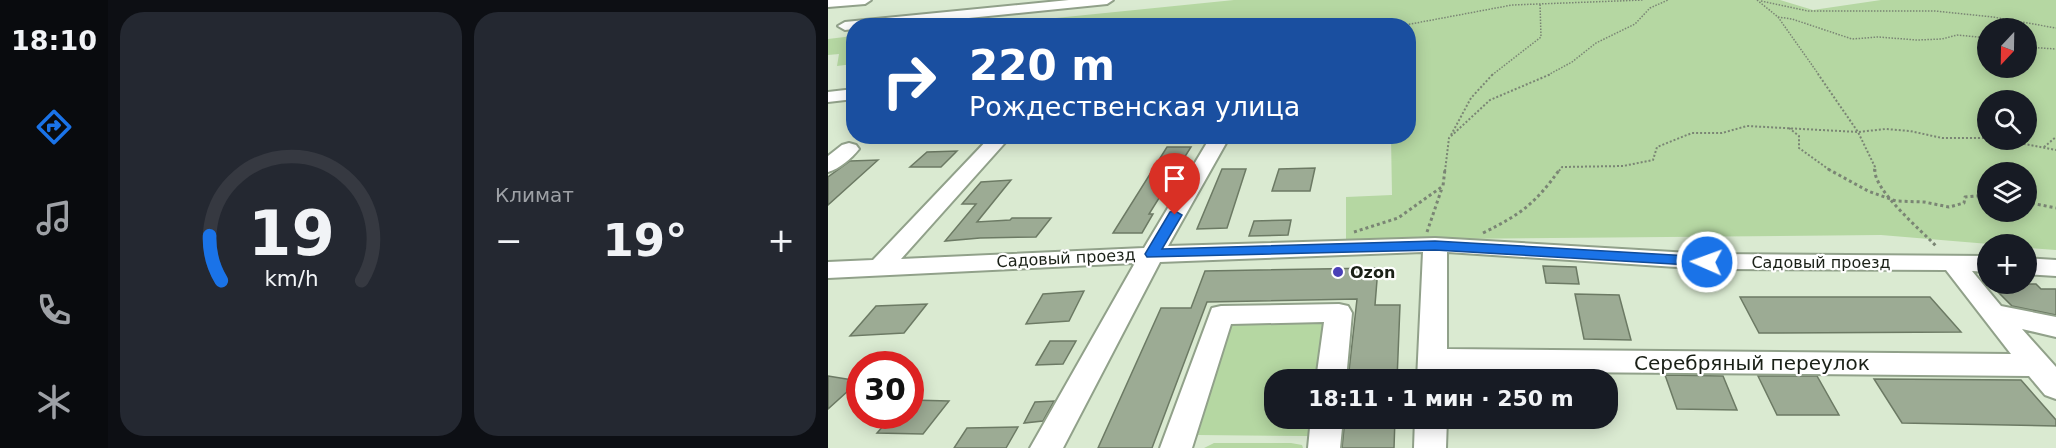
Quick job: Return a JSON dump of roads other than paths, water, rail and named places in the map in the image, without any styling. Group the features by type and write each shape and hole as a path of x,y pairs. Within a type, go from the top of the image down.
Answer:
{"street":[{"path":"828,3 865,0"},
{"path":"926,18 1107,0"},
{"path":"828,17 844,2"},
{"path":"828,97 846,95"},
{"path":"880,268 995,144"},
{"path":"1046,448 1152,254 1216,144"},
{"path":"828,166 849,149"},
{"path":"1429,246 1432,369"},
{"name":"Садовый проезд","path":"828,270 1152,254 1429,246 1752,263 1977,263"},
{"path":"1952,262 1992,314 2056,387"},
{"path":"2037,267 2056,268"},
{"path":"1176,448 1221,315 1339,313 1332,369"},
{"path":"1992,314 2056,327"},
{"name":"Серебряный переулок","path":"1553,369 2036,365"},
{"path":"1324,448 1326,429"},
{"path":"1430,448 1431,429"}],"place":[{"name":"Ozon","path":"1338,272"}]}
